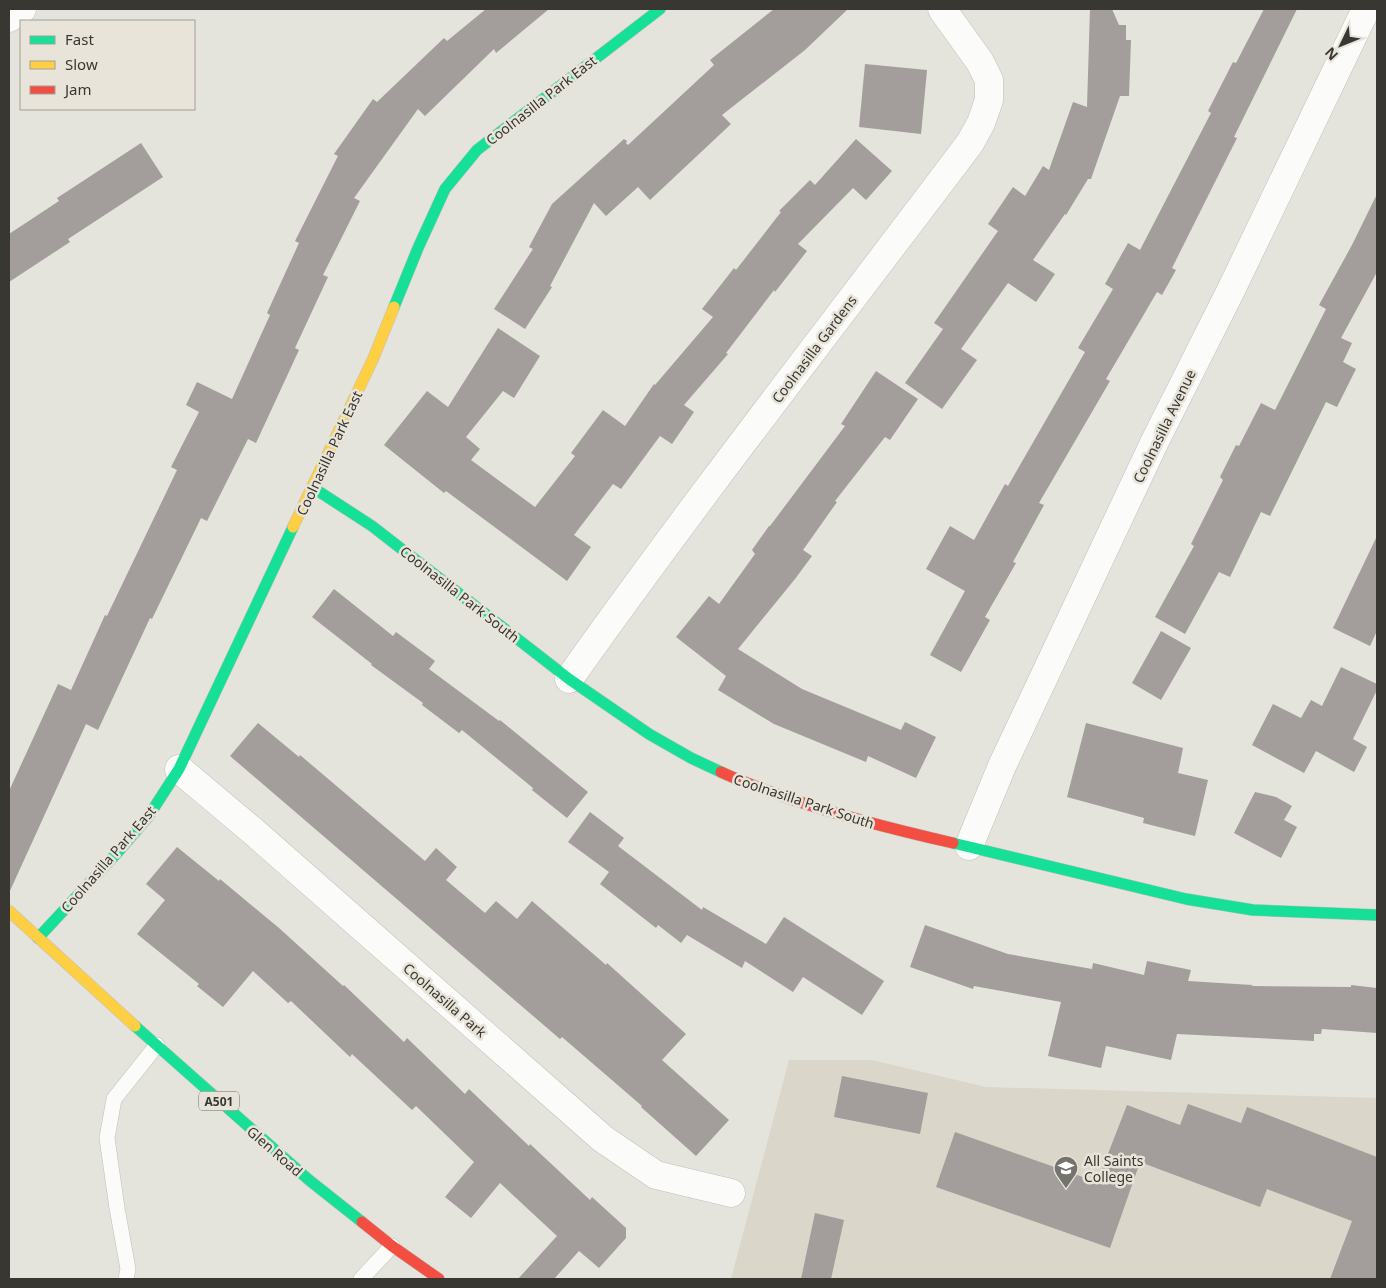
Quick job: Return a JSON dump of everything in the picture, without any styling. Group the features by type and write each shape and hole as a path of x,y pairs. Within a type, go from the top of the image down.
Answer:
{"street":[{"path":"9,18 22,9"},
{"name":"Coolnasilla Park East","path":"38,938 148,817 180,769 373,359 418,248 445,189 477,150 660,9"},
{"name":"Coolnasilla Gardens","path":"570,679 632,590 970,143 981,123 989,100 989,80 980,62 942,9"},
{"name":"Coolnasilla Avenue","path":"969,846 1002,766 1155,441 1231,290 1366,9"},
{"name":"Coolnasilla Park South","path":"312,487 372,526 570,679 649,734 691,758 739,781 875,825 1186,899 1253,910 1377,915"},
{"name":"Coolnasilla Park","path":"180,769 603,1139 656,1175 731,1193"},
{"name":"Glen Road","path":"9,911 157,1046 309,1180 392,1246 439,1279"}],"lane":[{"path":"126,1279 128,1269 107,1138 114,1099 157,1046"},
{"path":"361,1279 392,1246"}],"shaded area":[{"name":"All Saints College","path":"789,1060 872,1060 986,1087 1377,1098 1377,1279 731,1279"}],"building":[{"path":"486,9 549,9 496,53 494,49 425,116 418,109 354,198 360,201 323,275 328,277 295,348 299,350 256,443 248,439 207,521 201,518 152,619 150,618 98,730 86,724 9,893 9,791 58,684 71,690 105,615 107,616 177,470 171,467 199,412 186,405 197,382 232,399 270,315 267,313 299,243 295,241 338,156 334,154 373,99 377,102 444,38 447,41"},
{"path":"774,9 848,9 805,50 722,115 731,124 650,200 638,187 606,216 594,203 550,286 552,287 525,329 494,309 533,249 529,247 552,204 624,139 628,145 714,65 710,60"},
{"path":"1090,9 1112,9 1119,25 1126,25 1126,40 1131,40 1129,96 1120,96 1091,179 1088,179 1066,215 1033,260 1055,274 1036,302 1008,283 961,349 977,360 942,409 905,383 943,329 934,323 998,231 988,224 1013,187 1025,196 1043,166 1049,170 1073,102 1087,107"},
{"path":"1264,9 1297,9 1234,137 1237,138 1172,268 1176,270 1162,295 1157,292 1106,379 1110,381 1039,503 1044,505 1013,562 1016,563 985,617 990,620 961,672 930,655 965,591 926,569 950,526 974,540 1005,484 1008,486 1085,352 1078,348 1113,289 1105,284 1128,243 1140,250 1211,113 1208,111 1233,62 1236,63"},
{"path":"865,64 927,70 921,134 859,127"},
{"path":"856,139 892,171 866,200 853,188 798,244 807,251 775,292 774,290 726,353 728,354 684,405 694,412 672,444 660,436 621,489 613,484 574,535 591,547 567,581 446,491 444,493 384,445 427,391 448,407 498,328 540,356 514,398 503,391 466,437 480,449 471,460 535,507 575,456 571,453 603,410 625,426 654,384 713,317 702,309 734,268 736,270 781,212 779,211 810,180 815,185"},
{"path":"141,143 163,177 68,239 70,242 9,282 9,234 59,201 57,198"},
{"path":"1377,194 1377,272 1341,338 1352,343 1343,362 1356,369 1337,407 1326,402 1270,516 1261,512 1230,577 1219,572 1185,634 1155,617 1194,546 1191,544 1223,480 1220,477 1236,445 1239,446 1261,403 1275,410 1326,309 1319,305"},
{"path":"876,371 918,399 890,440 885,437 835,501 837,502 803,550 812,556 738,649 802,689 901,730 905,722 936,737 916,778 868,756 866,762 774,724 718,690 726,676 676,637 709,596 719,604 755,554 752,550 845,426 841,424"},
{"path":"1377,536 1377,631 1370,646 1333,628"},
{"path":"334,589 393,636 396,632 435,661 429,669 500,720 588,792 567,818 462,730 459,733 312,617"},
{"path":"1161,631 1191,648 1161,700 1132,683"},
{"path":"1341,667 1377,684 1377,690 1353,739 1367,747 1354,772 1316,751 1304,773 1252,745 1273,704 1301,718 1311,700 1322,706"},
{"path":"258,723 299,757 300,755 425,861 436,848 457,867 446,880 485,913 496,901 517,919 532,901 606,965 607,963 686,1034 662,1060 729,1120 696,1156 642,1106 562,1037 560,1039 230,756"},
{"path":"1086,723 1183,748 1178,773 1208,780 1195,836 1143,823 1144,818 1067,797"},
{"path":"1255,792 1276,797 1292,806 1284,820 1297,827 1281,858 1234,833"},
{"path":"590,812 624,838 618,846 702,910 703,907 766,944 784,917 884,981 862,1015 803,977 793,992 745,961 742,968 687,935 681,943 658,925 656,928 600,884 609,872 568,842"},
{"path":"177,847 219,881 220,879 279,928 344,985 404,1042 407,1038 465,1094 469,1089 529,1146 530,1144 590,1200 592,1197 626,1228 626,1238 599,1268 579,1251 554,1279 518,1279 557,1236 500,1183 471,1218 445,1197 474,1162 416,1106 412,1110 352,1054 350,1057 291,1001 288,1003 253,971 223,1007 197,986 199,984 137,934 165,900 146,884"},
{"path":"925,925 1008,954 1092,969 1093,963 1144,975 1147,961 1191,970 1188,981 1252,986 1351,987 1351,985 1377,988 1377,1033 1322,1029 1321,1034 1314,1034 1314,1041 1177,1034 1171,1060 1106,1046 1101,1068 1048,1056 1061,1002 974,986 973,989 910,967"},
{"path":"842,1076 928,1093 920,1134 834,1117"},
{"path":"1188,1104 1241,1123 1247,1107 1377,1157 1377,1279 1330,1279 1352,1221 1267,1189 1260,1207 1140,1162 1110,1248 936,1187 955,1132 1097,1182 1127,1105 1180,1125"},
{"path":"815,1213 844,1220 831,1279 801,1279"}],"traffic: fast":[{"path":"394,307 445,189 477,150 660,9"},
{"path":"312,487 372,526 569,679 649,734 691,758 721,772"},
{"path":"38,938 148,817 179,769 293,527"},
{"path":"953,843 1186,899 1253,910 1377,915"},
{"path":"135,1026 309,1180 362,1222"}],"traffic: slow":[{"path":"293,527 373,359 394,307"},
{"path":"9,911 135,1026"}],"traffic: jam":[{"path":"721,772 785,797 826,810 889,828 953,843"},
{"path":"362,1222 439,1279"}],"place":[{"name":"All Saints College","path":"1066,1189"}]}
